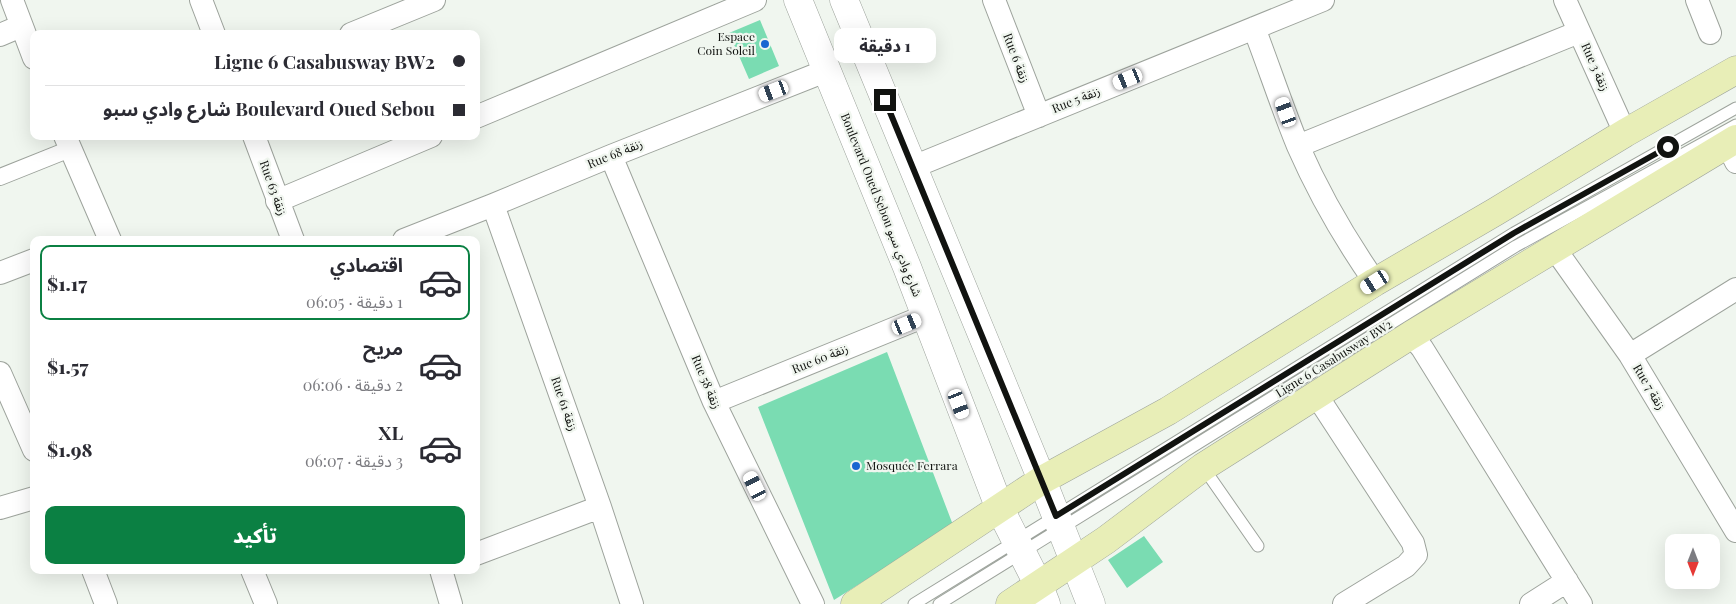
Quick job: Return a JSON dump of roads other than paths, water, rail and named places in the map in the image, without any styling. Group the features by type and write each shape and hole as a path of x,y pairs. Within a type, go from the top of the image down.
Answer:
{"main road":[{"path":"855,604 1042,480 1168,411 1375,282 1625,133 1736,70"},
{"path":"1010,604 1042,595 1074,562 1145,512 1203,467 1411,334 1734,142"}],"street":[{"path":"12,0 30,48"},
{"path":"200,0 212,30"},
{"path":"361,30 434,0"},
{"path":"480,115 755,0"},
{"name":"Boulevard Oued Sebou شارع وادي سبو","path":"798,0 907,266 1000,509 1042,595"},
{"path":"844,0 1042,480 1091,604"},
{"name":"Rue 6 زنقة","path":"994,0 1039,116"},
{"name":"Rue 5 زنقة","path":"913,167 1323,0"},
{"name":"Rue 3 زنقة","path":"1565,0 1625,133"},
{"path":"1697,0 1710,33"},
{"path":"0,35 21,26"},
{"path":"1254,28 1298,146 1356,256 1375,282"},
{"path":"1298,146 1579,32"},
{"name":"Rue 68 زنقة","path":"414,236 828,70"},
{"name":"Rue 63 زنقة","path":"255,140 291,236"},
{"path":"277,201 422,140"},
{"path":"0,177 67,143 100,236"},
{"name":"Rue 58 زنقة","path":"610,156 714,402 813,604"},
{"name":"Rue 61 زنقة","path":"494,205 632,604"},
{"name":"Rue 7 زنقة","path":"1555,249 1630,356 1736,530"},
{"path":"0,273 30,262"},
{"path":"1630,356 1736,288"},
{"name":"Rue 60 زنقة","path":"714,402 925,316"},
{"path":"1411,334 1422,348 1581,604"},
{"path":"0,373 30,441"},
{"path":"1316,396 1412,543 1416,555 1406,566 1344,604"},
{"path":"0,508 30,499"},
{"path":"480,552 600,507"},
{"path":"95,574 106,604"},
{"path":"254,574 266,604"},
{"path":"442,574 451,604"},
{"path":"1531,604 1567,581"}],"lane":[{"name":"Ligne 6 Casabusway BW2","path":"939,604 1019,547 1514,233 1736,108"},
{"name":"Ligne 6 Casabusway BW2","path":"1059,522 1516,246 1734,142"},
{"path":"1203,467 1258,546"},
{"name":"Ligne 6 Casabusway BW2","path":"914,604 1019,547"}],"place":[{"name":"Espace Coin Soleil","path":"765,44"},
{"name":"Mosquée Ferrara","path":"856,466"}]}
